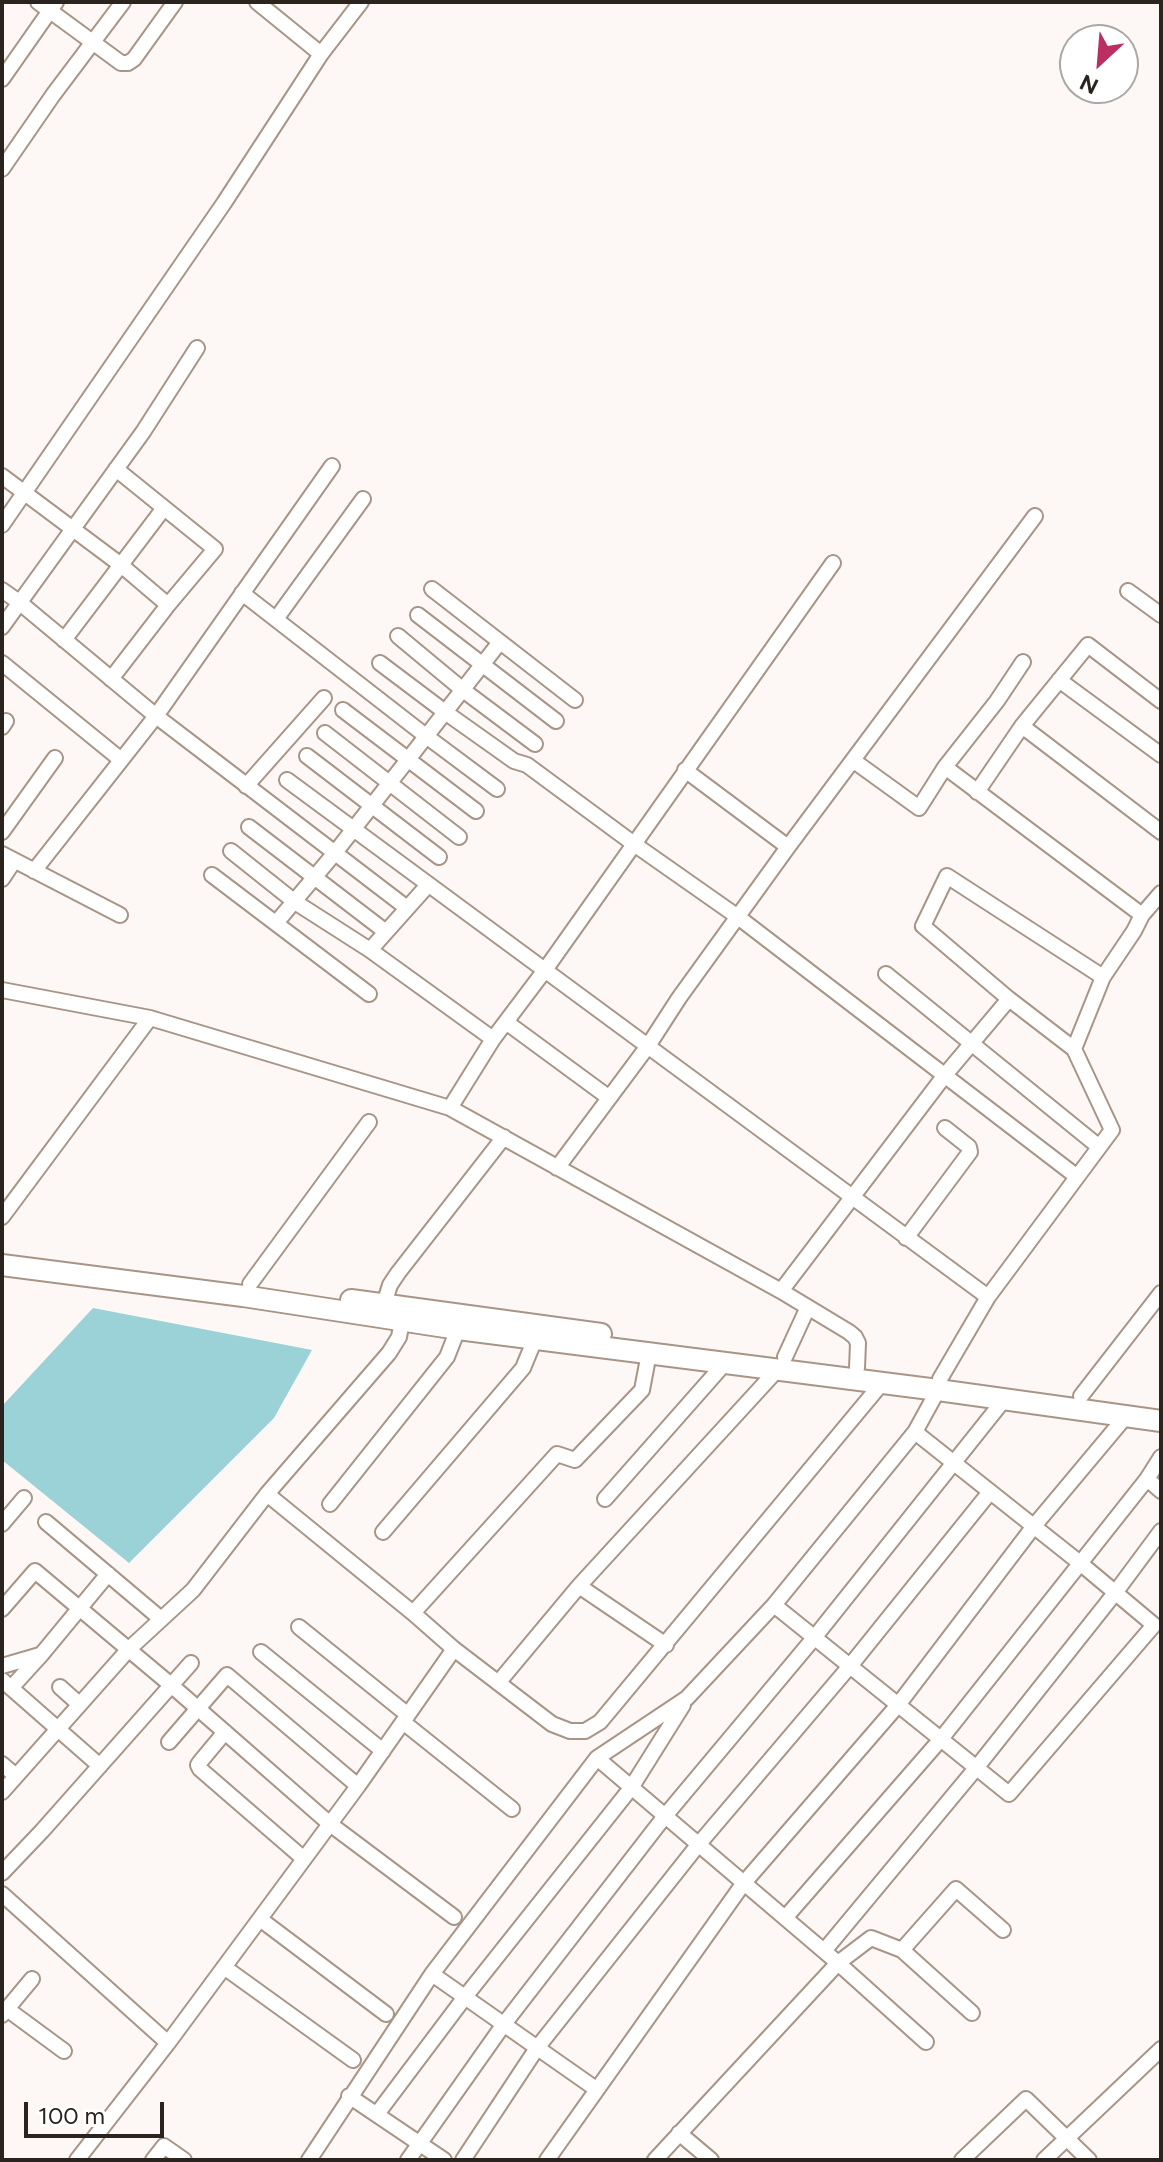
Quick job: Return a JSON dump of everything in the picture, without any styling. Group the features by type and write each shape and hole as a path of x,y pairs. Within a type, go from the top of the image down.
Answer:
{"highway":[{"path":"2,1253 250,1284 782,1363 882,1383 1081,1396 1161,1407"},
{"path":"2,1265 725,1363 857,1368 1003,1401 1161,1421"}],"street":[{"path":"2,169 123,2"},
{"path":"2,79 48,5 92,42 121,63 128,63 175,2"},
{"path":"2,525 224,203 321,54 361,2"},
{"path":"267,5 321,54"},
{"path":"2,627 143,432 197,348"},
{"path":"34,871 156,716 332,466"},
{"path":"111,679 215,549 116,469"},
{"path":"2,476 121,565 168,605"},
{"path":"276,619 363,499"},
{"path":"64,640 164,508"},
{"path":"557,1168 648,1046 788,847 1035,516"},
{"path":"450,1108 493,1039 833,563"},
{"path":"432,589 575,700"},
{"path":"2,590 156,716 407,908"},
{"path":"1128,591 1161,615"},
{"path":"242,593 497,789"},
{"path":"418,615 556,721"},
{"path":"398,636 535,744"},
{"path":"276,923 500,642"},
{"path":"977,792 1022,726 1088,645 1161,701"},
{"path":"854,761 919,808 945,767 1023,662"},
{"path":"2,663 120,759"},
{"path":"380,663 738,917 1076,1176"},
{"path":"1059,680 1161,755"},
{"path":"246,786 324,698"},
{"path":"343,710 476,811"},
{"path":"1022,726 1161,832"},
{"path":"325,733 459,837"},
{"path":"307,756 439,857"},
{"path":"2,832 55,758"},
{"path":"945,767 1142,915"},
{"path":"685,770 788,847"},
{"path":"287,780 988,1297"},
{"path":"249,827 386,932"},
{"path":"231,851 295,902 370,950 493,1039"},
{"path":"2,879 8,858 120,915"},
{"path":"212,875 369,994"},
{"path":"377,2114 465,1997 631,1788 687,1698 774,1605 915,1432 988,1297 1112,1130 1074,1049 923,926 947,876 1103,977"},
{"path":"370,950 428,885"},
{"path":"1074,1049 1103,977 1142,915 1161,893"},
{"path":"886,974 1098,1146"},
{"path":"2,990 150,1018 450,1108 781,1291 855,1337 858,1343 857,1368"},
{"path":"781,1291 945,1075 1009,999"},
{"path":"2,1217 150,1018"},
{"path":"506,1022 608,1097"},
{"path":"250,1284 369,1122"},
{"path":"906,1238 970,1152 969,1147 945,1128"},
{"path":"384,1304 398,1273 504,1137"},
{"path":"1081,1396 1161,1293"},
{"path":"498,1683 579,1586 782,1363 808,1307"},
{"path":"2,1792 129,1649 193,1590 267,1494 389,1353 399,1337 402,1321"},
{"path":"330,1504 447,1357 458,1329"},
{"path":"383,1532 523,1368 535,1339"},
{"path":"413,1613 557,1454 575,1460 642,1390 649,1353"},
{"path":"605,1499 725,1363"},
{"path":"267,1494 454,1649 552,1724 570,1731 585,1731 600,1722 666,1645 882,1383"},
{"path":"408,2160 504,2024 665,1816 814,1638 1003,1401"},
{"path":"547,2160 743,1884 898,1705 1034,1526 1127,1415"},
{"path":"774,1605 1009,1794 1154,1625 915,1432"},
{"path":"785,1918 941,1739 1147,1479 1161,1457"},
{"path":"1147,1479 1161,1491"},
{"path":"463,2160 537,2048 698,1845 850,1666 990,1492"},
{"path":"2,1524 24,1498"},
{"path":"46,1522 161,1619"},
{"path":"824,1951 977,1767 1161,1531"},
{"path":"2,1609 35,1571 330,1824 454,1917"},
{"path":"100,1766 6,1684 41,1655 108,1574"},
{"path":"579,1586 666,1645"},
{"path":"299,1627 512,1809"},
{"path":"77,2160 260,1919 454,1649"},
{"path":"261,1652 383,1751"},
{"path":"2,1666 41,1655"},
{"path":"2,1873 191,1663"},
{"path":"169,1742 227,1675 358,1786"},
{"path":"60,1687 79,1704"},
{"path":"309,2160 432,1974 597,1758 687,1698"},
{"path":"225,1732 200,1762 200,1769 304,1859"},
{"path":"597,1758 926,2042"},
{"path":"2,1764 16,1776"},
{"path":"902,1950 956,1889 1003,1930"},
{"path":"2,1894 168,2043"},
{"path":"260,1919 386,2014"},
{"path":"655,2160 838,1963 871,1938 902,1950 972,2013"},
{"path":"224,1967 353,2060"},
{"path":"432,1974 596,2089"},
{"path":"32,1979 5,2012 64,2051"},
{"path":"1044,2160 1161,2049"},
{"path":"349,2096 444,2160"},
{"path":"962,2160 1026,2099 1089,2160"},
{"path":"679,2133 711,2160"},
{"path":"153,2160 164,2146 184,2160"}],"water":[{"path":"93,1308 312,1350 274,1418 129,1563 2,1460 2,1406"}]}
